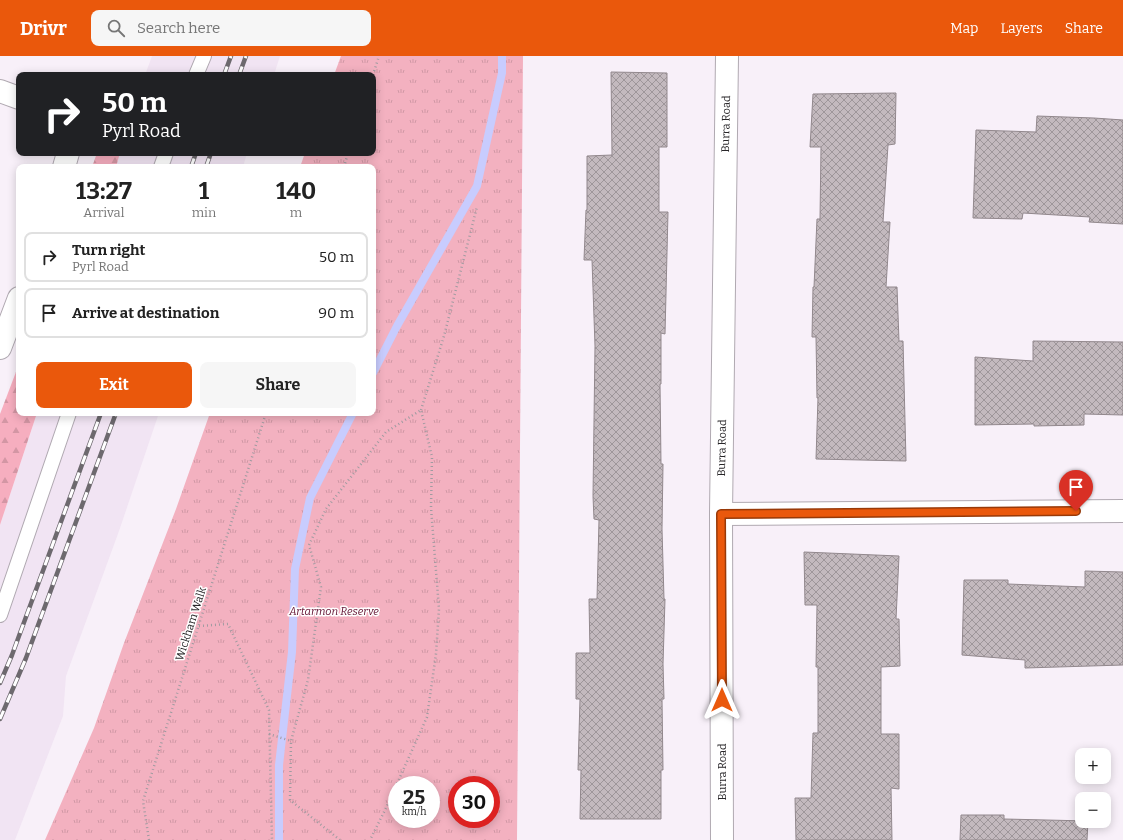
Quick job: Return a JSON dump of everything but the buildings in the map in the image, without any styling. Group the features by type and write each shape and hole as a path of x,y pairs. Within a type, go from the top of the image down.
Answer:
{"street":[{"name":"Burra Road","path":"722,840 721,514 727,56"},
{"path":"0,91 16,97"},
{"path":"0,348 16,306"},
{"path":"721,514 1123,511"}],"lane":[{"path":"197,72 204,56"},
{"path":"0,615 68,416"}],"path":[{"path":"374,72 379,56"},
{"path":"370,840 427,717 436,654 439,609 431,508 432,456 421,410 444,336 477,207"},
{"path":"340,840 290,800 291,741 308,680 321,587 309,545 326,509 386,432 421,410"},
{"name":"Wickham Walk","path":"149,840 143,801 265,416"},
{"path":"199,626 228,624 269,710 272,840"},
{"path":"269,734 291,741"}],"shaded area":[{"path":"152,56 280,56 275,72 146,72"},
{"path":"119,156 246,156 244,164 117,164"},
{"path":"36,416 158,416 119,531 66,676 63,716 15,840 0,840 0,525"}],"green space":[{"name":"Artarmon Reserve","path":"341,56 523,56 517,840 45,840 94,728 124,643 176,509 209,416 376,416 376,164 301,164 304,156 376,156 376,72 335,72"},
{"path":"96,156 119,156 117,164 93,164"},
{"path":"16,372 16,416 36,416 0,525 0,414"}],"waterway":[{"path":"376,367 397,326 477,186 502,73 502,56"},
{"path":"279,840 279,765 292,652 295,569 310,498 351,416"}],"railway":[{"path":"225,72 231,56"},
{"path":"240,72 246,56"},
{"path":"192,164 195,156"},
{"path":"207,164 210,156"},
{"path":"0,683 12,655 100,416"},
{"path":"0,719 26,658 115,416"}],"route":[{"path":"722,700 721,514 1076,511"}]}
